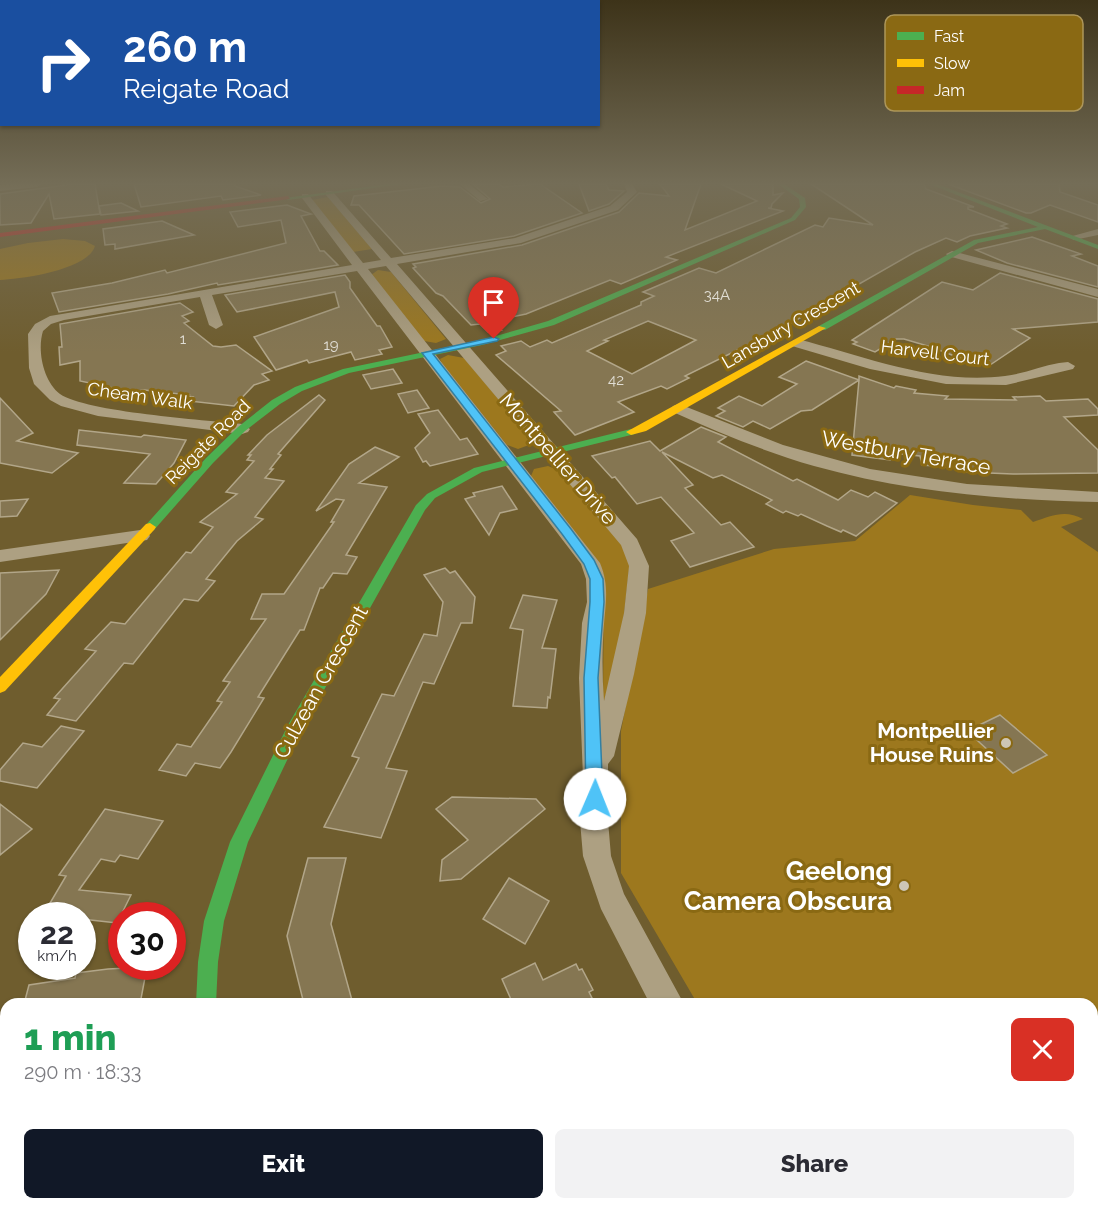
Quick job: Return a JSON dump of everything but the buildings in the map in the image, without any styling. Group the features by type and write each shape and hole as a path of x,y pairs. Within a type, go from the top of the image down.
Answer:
{"street":[{"name":"Montpellier Drive","path":"340,240 590,563 596,579 597,602 591,678 596,777 594,821 597,856 611,898 665,998"},
{"name":"Montpellier Drive","path":"370,240 630,543 639,566 630,641 596,777"},
{"path":"216,325 205,294 522,240"},
{"name":"Reigate Road","path":"0,687 242,429 287,394 324,376 368,364 534,330 743,240"},
{"name":"Lansbury Crescent","path":"552,453 642,429 979,240"},
{"path":"1082,240 1098,247"},
{"path":"952,254 1098,293"},
{"name":"Cheam Walk","path":"205,294 51,320 41,324 34,334 36,368 41,384 55,397 66,403 98,411 242,429"},
{"name":"Harvell Court","path":"797,343 881,367 974,381 1017,379 1050,367 1068,366"},
{"name":"Westbury Terrace","path":"679,410 748,439 839,467 942,486 1004,493 1098,497"},
{"name":"Culzean Crescent","path":"206,998 209,948 216,914 231,865 259,795 420,508 446,485 478,470 552,453"},
{"path":"0,556 141,536"}],"shaded area":[{"path":"78,240 95,246 90,254 67,267 23,278 0,280 0,249 28,243"},
{"path":"344,240 365,240 372,249 353,252"},
{"path":"378,270 391,272 446,339 436,343 424,341 371,275"},
{"path":"448,355 464,358 532,439 529,445 518,449 507,445 442,363 440,359"},
{"path":"548,466 558,470 623,545 630,561 621,640 603,705 604,576 599,562 531,476 534,469"},
{"path":"910,495 1021,510 1033,522 1058,514 1070,514 1083,519 1061,527 1098,552 1098,998 694,998 621,873 621,731 648,589 774,549 855,541"}],"traffic: fast":[{"path":"150,527 225,444 276,402 298,389 371,364 482,343 551,323 743,240"},
{"path":"822,328 979,240"},
{"path":"1081,240 1098,247"},
{"path":"206,998 208,962 214,921 239,842 294,729 420,508 431,496 478,470 631,432"}],"traffic: slow":[{"path":"631,432 642,429 822,328"},
{"path":"0,687 150,527"}],"place":[{"name":"Montpellier House Ruins","path":"1006,743"},
{"name":"Geelong Camera Obscura","path":"904,886"}],"route":[{"path":"494,339 427,353 590,563 596,579 597,602 591,678 595,799"}]}
